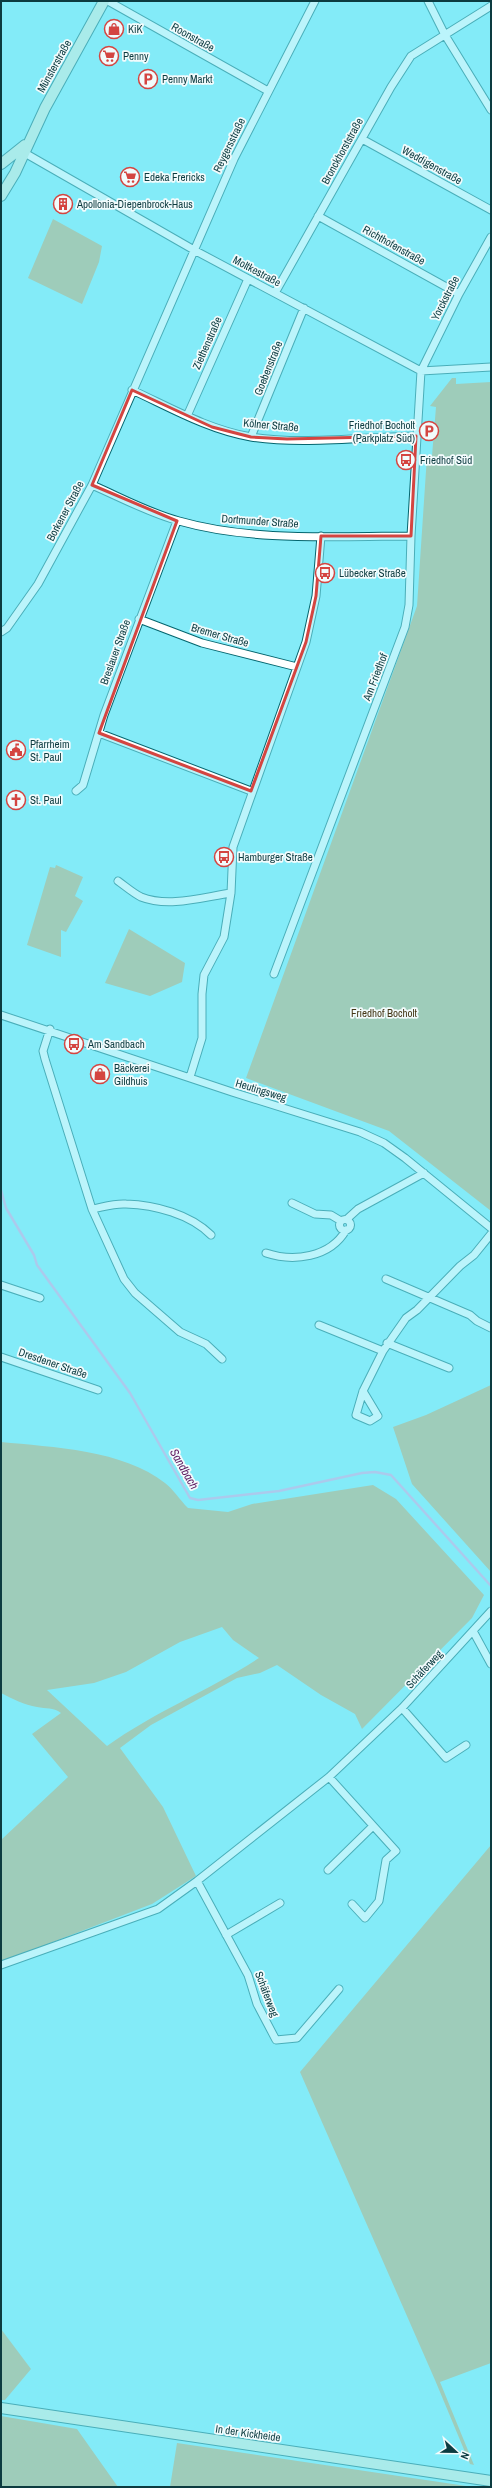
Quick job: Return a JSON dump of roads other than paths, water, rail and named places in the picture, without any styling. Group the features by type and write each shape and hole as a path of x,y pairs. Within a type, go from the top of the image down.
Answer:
{"street":[{"name":"Münsterstraße","path":"1,196 15,173 25,148 104,1"},
{"name":"Roonstraße","path":"108,1 268,91"},
{"name":"Reygersstraße","path":"132,390 234,158 315,1"},
{"path":"428,1 445,35 491,110"},
{"name":"Bronckhorststraße","path":"275,293 362,139 412,56 491,6"},
{"name":"Weddigenstraße","path":"362,139 491,210"},
{"name":"Münsterstraße","path":"2,162 25,148"},
{"name":"Moltkestraße","path":"25,148 194,250 421,371"},
{"name":"Richthofenstraße","path":"318,216 459,294"},
{"name":"Yorckstraße","path":"421,371 459,294 491,237"},
{"name":"Ziethenstraße","path":"187,416 248,279"},
{"name":"Goebenstraße","path":"252,437 304,308"},
{"path":"421,371 491,366"},
{"name":"Am Friedhof","path":"274,974 405,627 409,605 416,436 421,371"},
{"name":"Kölner Straße","path":"132,390 212,427 252,437 287,440 416,436"},
{"name":"Borkener Straße","path":"1,632 8,628 38,584 92,485 132,390"},
{"name":"Dortmunder Straße","path":"92,485 178,521 229,532 320,536 411,536"},
{"name":"Breslauer Straße","path":"76,791 83,785 99,733 139,619 178,521"},
{"path":"190,1077 202,1038 202,994 204,975 224,937 231,893 233,847 251,791 297,666 313,617 320,536"},
{"name":"Bremer Straße","path":"139,619 202,642 297,666"},
{"path":"99,733 251,791"},
{"path":"118,881 140,896 151,900 189,900 231,893"},
{"name":"Heutingsweg","path":"1,1015 50,1029 190,1077 360,1132 384,1143 424,1172 491,1228"},
{"path":"50,1029 43,1051 92,1209 113,1259 124,1279 135,1293 180,1332 206,1344 222,1359"},
{"path":"266,1253 293,1259 306,1257 341,1239 346,1230 340,1228 344,1220 358,1209 424,1172"},
{"path":"292,1203 315,1214 331,1214 344,1220"},
{"path":"92,1209 124,1204 145,1206 198,1222 211,1234"},
{"path":"363,1392 387,1343 406,1318 460,1266 474,1255 491,1234"},
{"path":"386,1279 430,1296 470,1315 477,1321 491,1328"},
{"path":"1,1285 40,1298"},
{"path":"319,1325 383,1351"},
{"path":"387,1343 448,1368"},
{"name":"Dresdener Straße","path":"1,1357 98,1390"},
{"name":"Schäferweg","path":"1,1965 158,1909 197,1881 330,1776 402,1708 461,1646 491,1611"},
{"path":"473,1631 491,1664"},
{"path":"402,1708 446,1758 466,1745"},
{"path":"330,1776 396,1851 386,1860 380,1901 366,1918 352,1904"},
{"path":"328,1870 373,1826"},
{"name":"Schäferweg","path":"197,1881 248,1975 257,2004 276,2040 297,2038 339,1989"},
{"path":"226,1935 280,1903"},
{"name":"In der Kickheide","path":"1,2408 491,2481"}],"waterway":[{"name":"Sandbach","path":"1,1190 6,1208 34,1255 37,1265 130,1393 190,1498 198,1500 279,1491 362,1473 375,1472 391,1475 491,1586"}],"place":[{"name":"KiK","path":"114,29"},
{"name":"Penny","path":"109,56"},
{"name":"Penny Markt","path":"148,79"},
{"name":"Edeka Frericks","path":"130,177"},
{"name":"Apollonia-Diepenbrock-Haus","path":"63,204"},
{"name":"Friedhof Bocholt (Parkplatz Süd)","path":"429,431"},
{"name":"Friedhof Süd","path":"406,460"},
{"name":"Lübecker Straße","path":"325,573"},
{"name":"Pfarrheim St. Paul","path":"16,750"},
{"name":"St. Paul","path":"16,800"},
{"name":"Hamburger Straße","path":"224,857"},
{"name":"Am Sandbach","path":"74,1044"},
{"name":"Bäckerei Gildhuis","path":"100,1074"}],"park label":[{"name":"Friedhof Bocholt","path":"384,1013"}]}
